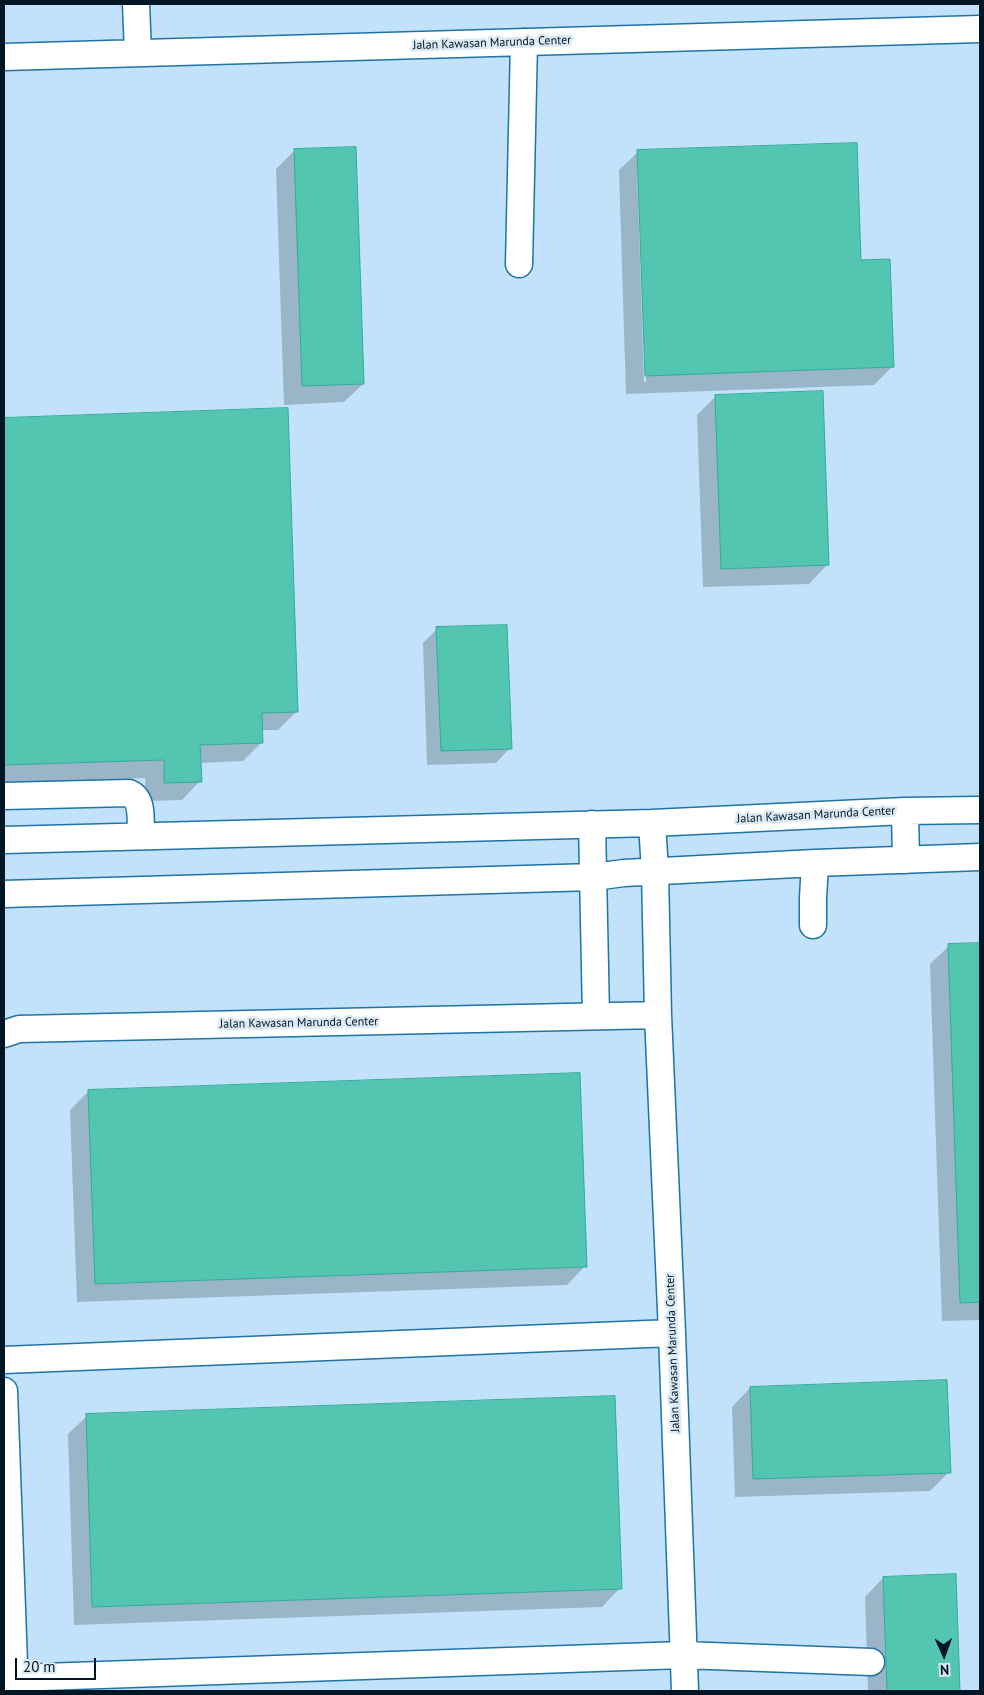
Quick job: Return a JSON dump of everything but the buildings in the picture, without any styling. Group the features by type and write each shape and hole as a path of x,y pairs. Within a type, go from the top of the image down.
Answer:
{"lane":[{"path":"136,4 138,53"},
{"name":"Jalan Kawasan Marunda Center","path":"4,57 980,29"},
{"path":"519,264 524,42"},
{"path":"4,796 129,793 135,795 139,800 141,835"},
{"name":"Jalan Kawasan Marunda Center","path":"4,840 652,823 906,811 980,810"},
{"path":"906,811 906,860"},
{"name":"Jalan Kawasan Marunda Center","path":"652,823 685,1691"},
{"path":"592,824 596,1016"},
{"path":"4,894 594,877 815,863 980,857"},
{"path":"813,925 815,863"},
{"name":"Jalan Kawasan Marunda Center","path":"4,1034 19,1029 658,1015"},
{"path":"4,1360 672,1333"},
{"path":"4,1391 14,1685 683,1654 871,1662"}],"shaded area":[{"path":"4,4 980,4 980,1691 4,1691"}]}
